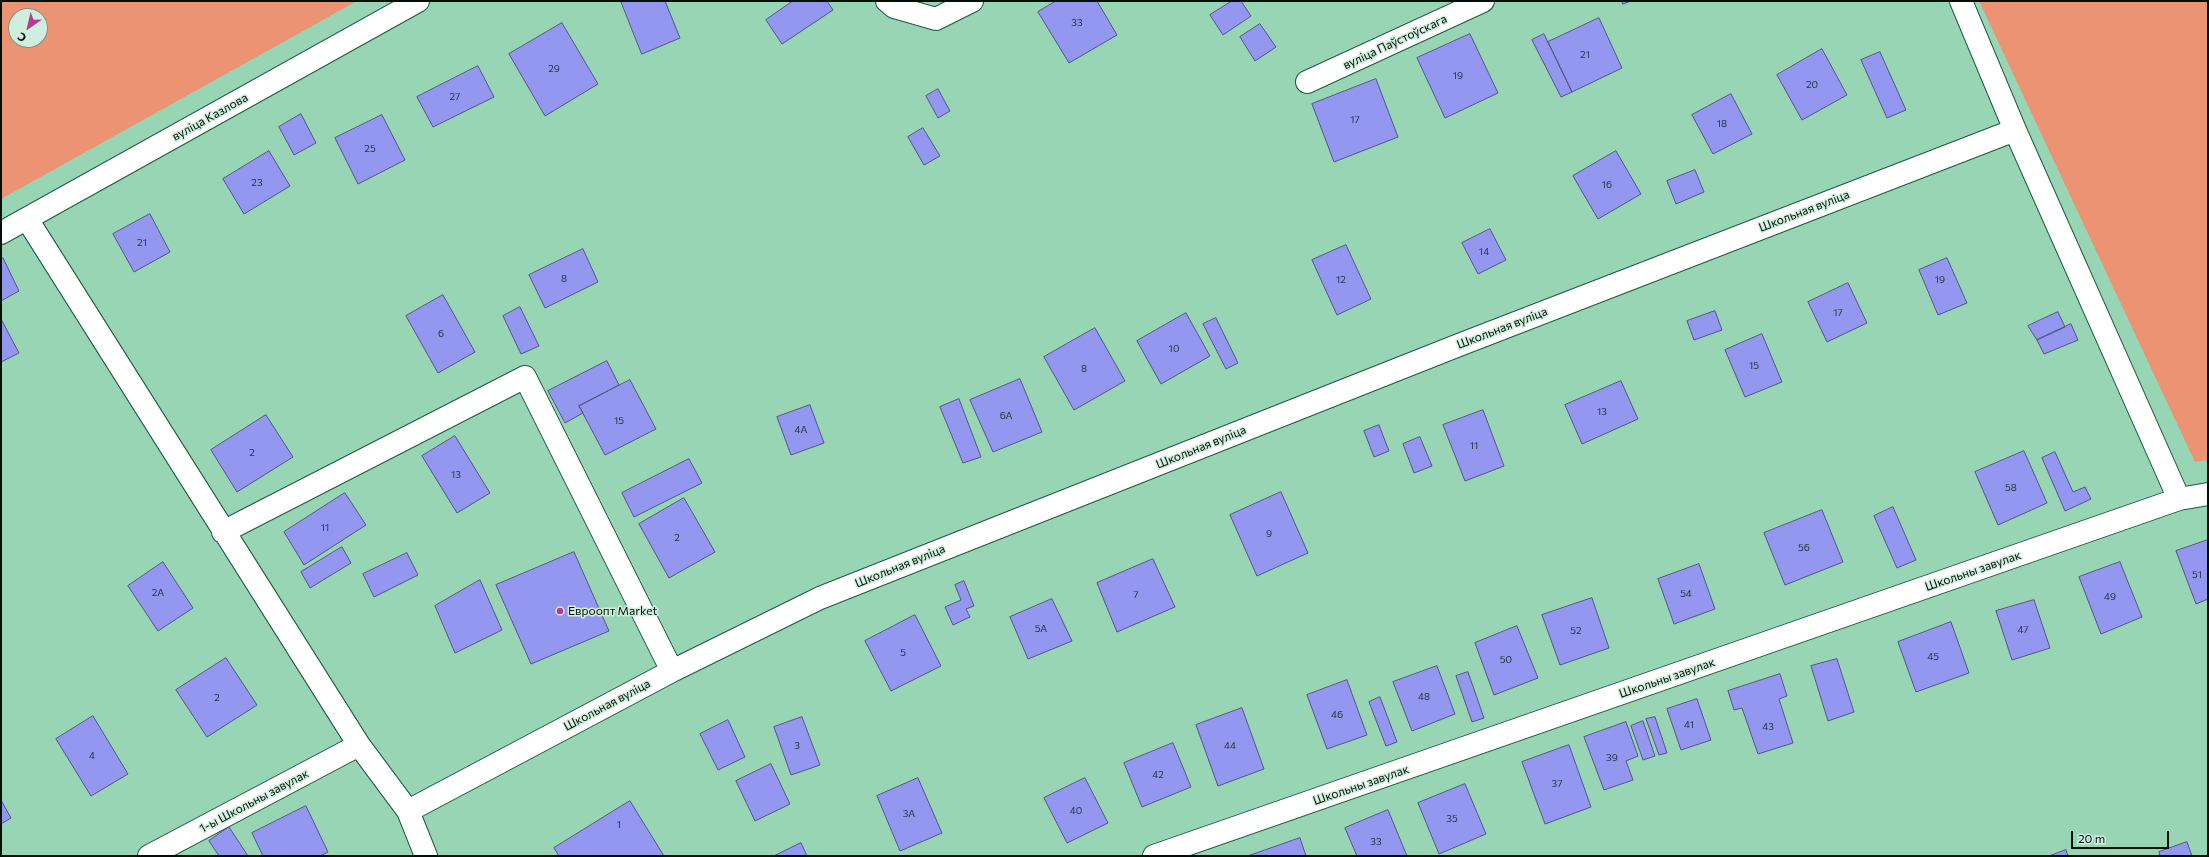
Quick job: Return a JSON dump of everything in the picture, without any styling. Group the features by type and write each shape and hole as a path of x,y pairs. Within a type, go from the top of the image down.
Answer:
{"street":[{"name":"вуліца Казлова","path":"1,233 418,1"},
{"path":"888,1 894,7 936,18 972,1"},
{"name":"вуліца Паўстоўскага","path":"1307,82 1483,1"},
{"path":"1961,1 2014,130 2179,499"},
{"name":"Школьная вуліца","path":"408,811 672,671 820,598 1466,342 2014,130"},
{"path":"27,219 223,532 359,745 408,811 426,856"},
{"path":"223,532 525,377 672,671"},
{"name":"Школьны завулак","path":"1154,856 1199,849 2179,499 2208,494"},
{"name":"1-ы Школьны завулак","path":"149,856 359,745"}],"shaded area":[{"path":"1,1 357,1 1,199"},
{"path":"1979,1 2208,1 2208,460 2195,462"}],"building":[{"path":"621,1 665,1 680,38 642,54"},
{"path":"793,1 827,1 833,10 782,44 766,20"},
{"path":"1056,1 1097,1 1117,35 1069,63 1038,12"},
{"path":"1232,1 1241,1 1251,16 1223,35 1210,15"},
{"path":"1622,1 1631,1 1623,4"},
{"path":"1599,18 1622,68 1572,92 1548,42"},
{"path":"562,23 598,84 545,116 509,54"},
{"path":"1260,24 1276,47 1255,61 1240,37"},
{"path":"1470,34 1498,93 1445,118 1417,58"},
{"path":"1544,34 1572,92 1561,97 1532,40"},
{"path":"1822,49 1847,95 1802,120 1777,75"},
{"path":"1880,52 1906,110 1887,118 1861,60"},
{"path":"478,66 494,97 433,127 417,97"},
{"path":"1376,79 1398,137 1334,162 1312,104"},
{"path":"938,89 950,111 938,118 926,96"},
{"path":"1731,94 1752,134 1713,154 1692,115"},
{"path":"301,114 316,143 294,155 279,127"},
{"path":"382,115 405,160 358,184 335,138"},
{"path":"923,128 940,156 924,165 908,137"},
{"path":"269,151 290,186 244,214 223,179"},
{"path":"1616,151 1641,194 1598,219 1573,176"},
{"path":"1695,170 1704,192 1676,204 1667,181"},
{"path":"150,214 170,252 134,272 113,234"},
{"path":"1490,229 1506,260 1478,274 1462,243"},
{"path":"1346,245 1371,299 1337,315 1312,260"},
{"path":"583,249 598,282 545,308 529,275"},
{"path":"3,258 19,291 1,301 1,259"},
{"path":"1947,258 1967,303 1938,315 1919,270"},
{"path":"1848,283 1867,323 1827,342 1808,302"},
{"path":"443,295 475,352 438,373 406,316"},
{"path":"520,307 539,346 521,354 503,316"},
{"path":"1715,311 1722,330 1694,340 1687,321"},
{"path":"2058,312 2065,327 2037,340 2028,326"},
{"path":"1186,313 1210,356 1161,384 1137,341"},
{"path":"1216,318 1238,363 1226,369 1203,324"},
{"path":"1,319 19,353 1,362"},
{"path":"2071,324 2078,340 2044,354 2037,340"},
{"path":"1095,328 1125,381 1074,410 1044,357"},
{"path":"1762,334 1782,382 1745,397 1725,350"},
{"path":"607,361 619,385 579,406 583,413 565,423 548,391"},
{"path":"1020,379 1042,432 993,452 970,400"},
{"path":"630,380 656,429 605,455 579,406"},
{"path":"1621,381 1638,419 1582,444 1565,405"},
{"path":"959,399 981,457 963,463 940,407"},
{"path":"810,405 824,443 791,455 777,417"},
{"path":"1483,410 1504,466 1465,481 1443,425"},
{"path":"266,415 293,457 237,492 211,450"},
{"path":"1379,425 1389,451 1374,457 1364,431"},
{"path":"455,436 490,493 457,513 422,456"},
{"path":"1420,437 1432,466 1414,473 1403,444"},
{"path":"2024,451 2047,503 1998,525 1975,472"},
{"path":"2055,452 2073,492 2085,487 2091,499 2065,511 2042,458"},
{"path":"689,459 702,483 634,517 622,493"},
{"path":"1281,492 1308,553 1257,576 1230,515"},
{"path":"345,493 366,525 304,565 284,532"},
{"path":"684,498 715,552 669,578 639,524"},
{"path":"1893,507 1916,560 1897,568 1874,516"},
{"path":"1822,510 1843,562 1785,585 1764,533"},
{"path":"2208,540 2208,599 2196,604 2176,551"},
{"path":"342,547 351,563 310,588 301,572"},
{"path":"574,552 609,631 531,664 496,585"},
{"path":"407,553 418,575 374,597 363,574"},
{"path":"1153,559 1175,607 1117,632 1097,583"},
{"path":"163,562 193,608 158,631 128,586"},
{"path":"2120,562 2142,617 2101,634 2079,577"},
{"path":"1699,564 1715,609 1674,624 1658,579"},
{"path":"480,580 502,630 455,653 435,606"},
{"path":"964,581 974,606 966,609 970,617 953,625 945,607 961,600 955,585"},
{"path":"1592,598 1609,648 1560,665 1542,615"},
{"path":"1052,599 1072,641 1028,659 1010,617"},
{"path":"2034,600 2050,648 2012,660 1996,611"},
{"path":"915,615 941,666 891,691 865,641"},
{"path":"1951,622 1969,673 1916,692 1898,642"},
{"path":"1517,626 1538,678 1494,695 1475,643"},
{"path":"226,658 257,705 207,737 176,690"},
{"path":"1837,659 1854,712 1828,721 1811,666"},
{"path":"1437,666 1455,714 1412,731 1393,682"},
{"path":"1468,672 1484,718 1472,722 1456,676"},
{"path":"1780,674 1787,696 1779,699 1793,743 1758,754 1742,708 1734,710 1728,691"},
{"path":"1347,680 1367,735 1327,749 1307,695"},
{"path":"1380,697 1397,742 1386,746 1369,702"},
{"path":"1697,699 1711,740 1681,750 1667,709"},
{"path":"1242,708 1264,769 1218,786 1196,725"},
{"path":"93,716 128,774 91,796 56,739"},
{"path":"802,717 820,765 791,775 774,727"},
{"path":"1655,717 1667,753 1659,755 1646,719"},
{"path":"728,720 745,757 718,770 700,734"},
{"path":"1643,721 1655,756 1643,760 1631,726"},
{"path":"1626,722 1638,756 1626,761 1633,780 1604,790 1584,737"},
{"path":"1173,743 1191,787 1142,807 1124,763"},
{"path":"1569,745 1591,807 1545,824 1522,762"},
{"path":"771,764 790,804 755,821 736,781"},
{"path":"918,778 942,833 900,851 877,796"},
{"path":"1085,778 1108,823 1067,843 1044,798"},
{"path":"1465,784 1486,834 1439,854 1418,803"},
{"path":"1,800 11,818 1,824"},
{"path":"630,801 664,856 559,856 554,848"},
{"path":"306,806 328,852 320,856 263,856 252,833"},
{"path":"1388,810 1407,856 1357,856 1345,828"},
{"path":"229,827 248,856 219,856 209,841"},
{"path":"1300,838 1306,856 1248,856"},
{"path":"2187,842 2192,856 2160,856 2159,852"},
{"path":"801,843 807,856 774,856"},
{"path":"2066,850 2068,856 2049,856"}],"place":[{"name":"Евроопт Market","path":"560,611"}]}
